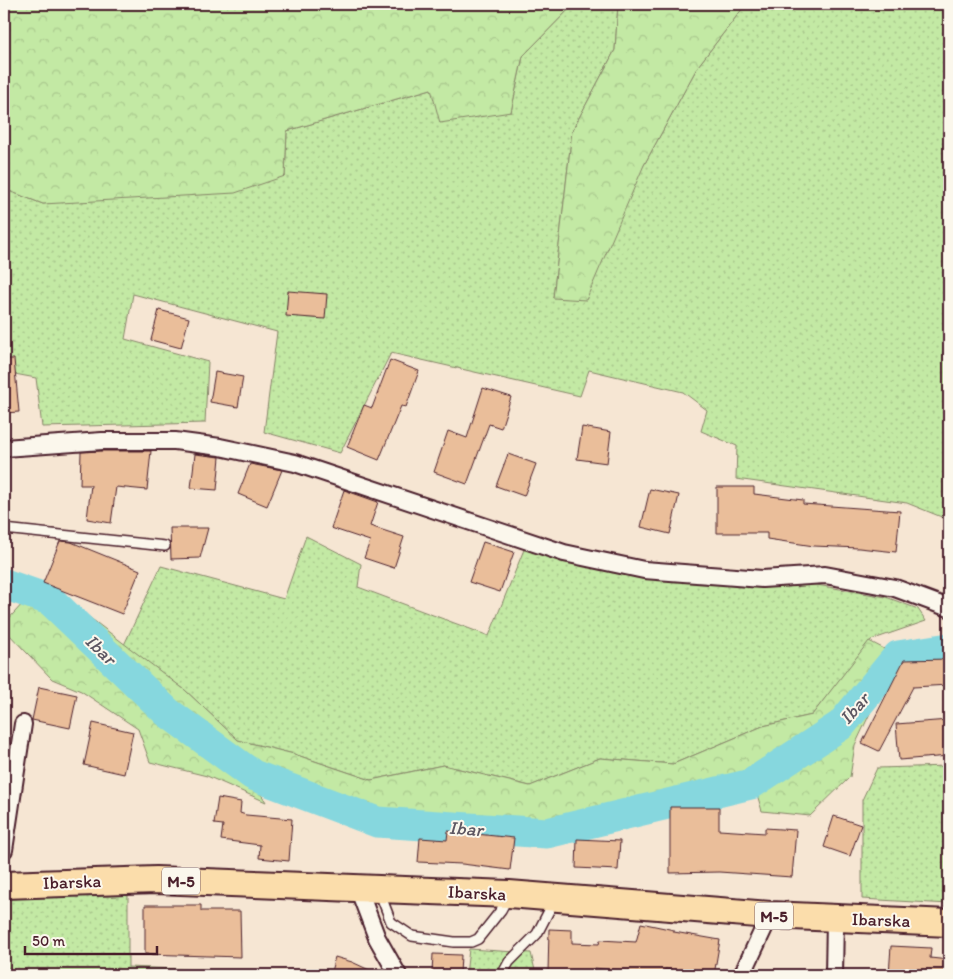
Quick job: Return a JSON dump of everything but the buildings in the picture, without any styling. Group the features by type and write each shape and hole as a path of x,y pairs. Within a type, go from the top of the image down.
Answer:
{"main road":[{"name":"Ibarska","path":"4,885 156,880 368,888 509,894 835,919 949,923"}],"street":[{"path":"4,448 102,441 175,441 220,447 295,463 564,553 644,570 762,579 825,575 895,588 949,608"},
{"path":"4,850 23,724"},
{"path":"368,888 377,938 398,975"},
{"path":"742,975 770,915"},
{"path":"834,975 835,919"}],"lane":[{"path":"4,529 165,546"},
{"path":"368,888 391,922 412,936 454,942 470,942 478,939 501,910 509,894"},
{"path":"502,975 509,962 537,934 555,898"}],"green space":[{"path":"4,4 574,4 523,56 511,112 440,123 431,89 287,131 285,176 235,193 43,204 4,189"},
{"path":"574,4 618,4 615,50 572,131 553,298 644,165 698,66 746,4 949,4 949,520 907,503 736,479 737,446 701,431 707,410 683,392 589,370 580,396 391,353 340,453 264,432 277,332 133,294 125,339 208,362 205,423 42,427 36,378 4,372 4,189 43,204 285,176 287,131 431,89 511,112 523,56"},
{"path":"618,4 746,4 698,66 644,165 586,300 553,298 572,131 615,50"},
{"path":"306,536 361,564 358,587 489,636 525,547 811,584 886,597 918,609 926,621 871,640 812,715 763,726 673,764 600,758 530,786 443,765 371,780 294,754 238,740 185,690 124,645 161,566 284,599"},
{"path":"68,601 185,690 238,740 294,754 371,780 443,765 530,786 600,758 673,764 763,726 812,715 869,641 892,653 833,719 747,778 548,825 381,811 260,768 170,700"},
{"path":"24,602 46,607 166,718 256,786 266,802 207,776 150,762 138,729 81,691 52,679 4,629 4,624"},
{"path":"883,686 855,745 850,777 810,816 762,811 756,791 843,734"},
{"path":"949,766 949,904 862,899 862,800 877,768"},
{"path":"128,886 128,967 201,970 201,975 4,975 4,894"},
{"path":"469,949 531,953 536,975 466,975"}],"waterway":[{"name":"Ibar","path":"4,584 50,600 167,712 253,775 377,822 547,833 751,784 841,725 898,656 949,648"}]}
